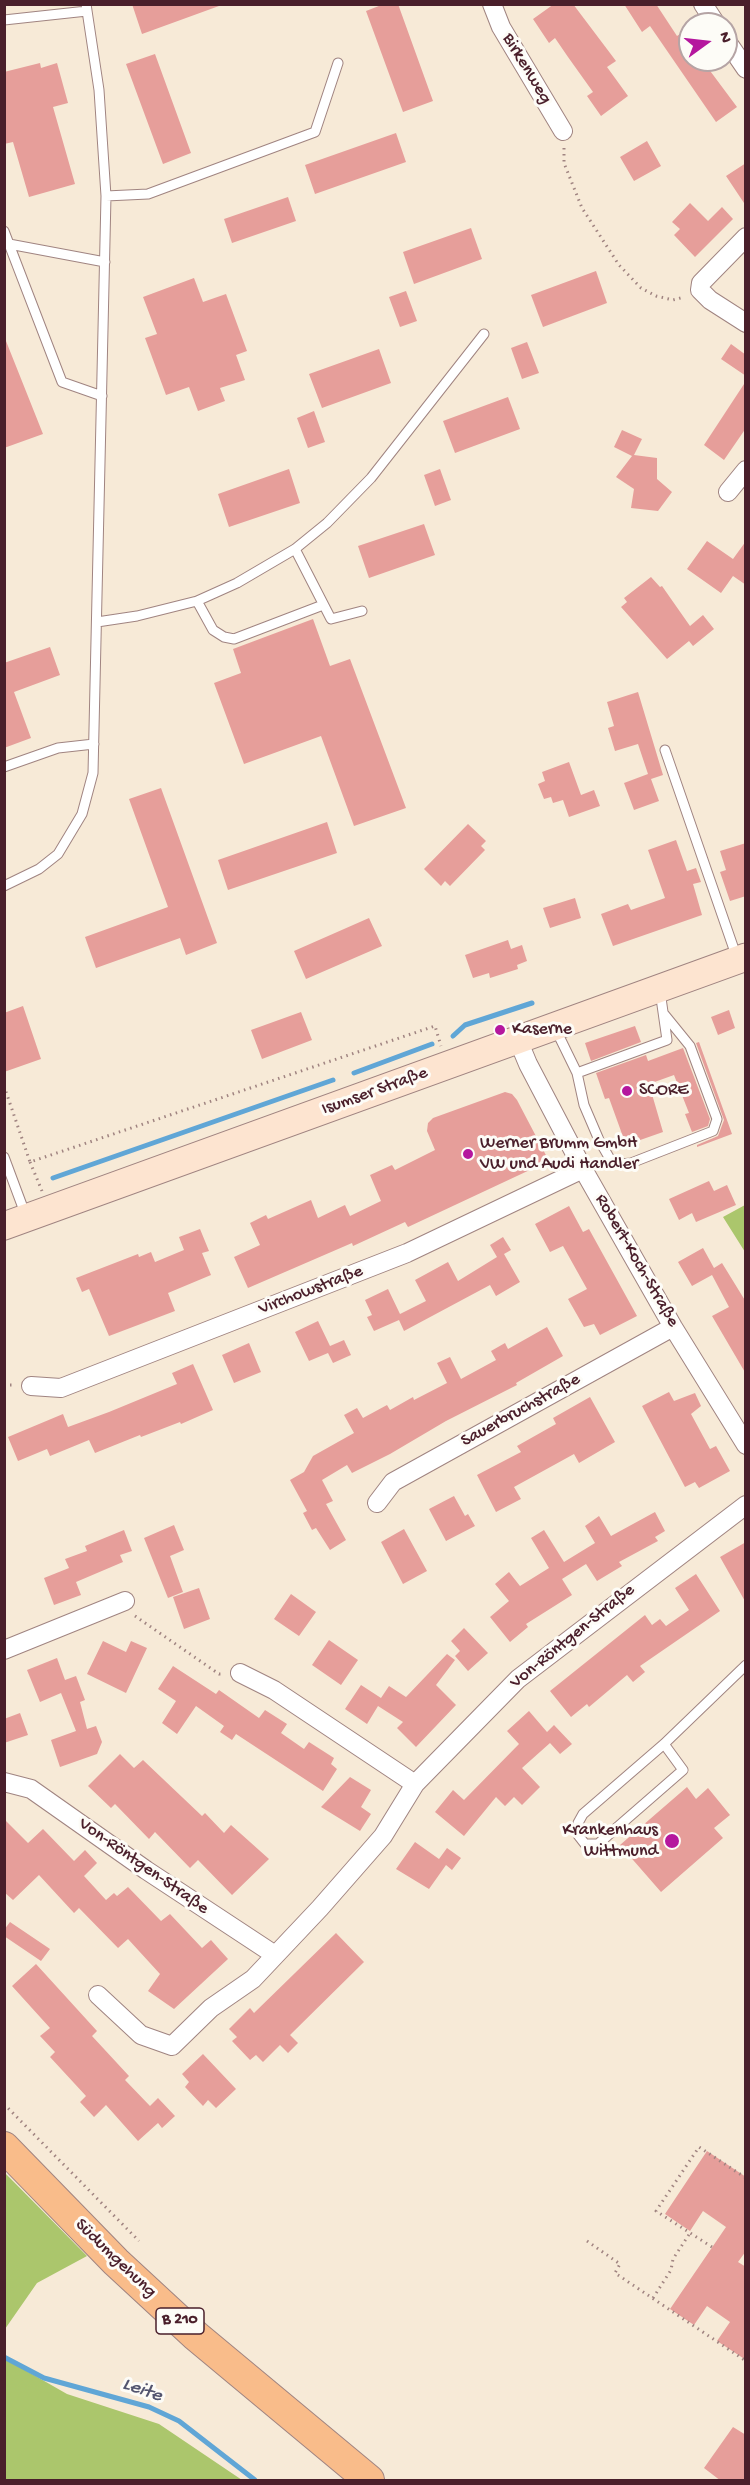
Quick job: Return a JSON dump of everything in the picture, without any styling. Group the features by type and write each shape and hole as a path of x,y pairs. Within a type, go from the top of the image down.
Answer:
{"main road":[{"name":"Südumgehung","path":"4,2147 108,2254 196,2336 369,2481"}],"street":[{"name":"Birkenweg","path":"492,4 501,27 563,131"},
{"path":"746,237 701,283 700,290 710,300 746,323"},
{"path":"728,492 746,470"},
{"name":"Isumser Straße","path":"16,1222 554,1027 662,1001 742,958"},
{"name":"Robert-Koch-Straße","path":"518,1040 583,1169 673,1327 746,1445"},
{"name":"Virchowstraße","path":"31,1386 61,1388 407,1253 583,1169"},
{"name":"Sauerbruchstraße","path":"376,1503 393,1482 673,1327"},
{"name":"Von-Röntgen-Straße","path":"98,1995 141,2035 172,2046 211,2008 253,1978 362,1863 383,1836 415,1785 518,1679 746,1505"},
{"path":"4,1650 125,1601"},
{"path":"240,1672 274,1690 415,1785"},
{"name":"Von-Röntgen-Straße","path":"6,1784 31,1789 146,1870 275,1955"}],"lane":[{"path":"4,20 87,8 99,90 105,196 94,744 89,795 70,837 58,854 39,869 4,886"},
{"path":"105,196 148,194 315,132 338,63"},
{"path":"4,231 62,382 102,396"},
{"path":"9,244 105,262"},
{"path":"97,622 136,616 197,601 237,583 295,549 327,523 371,478 484,334"},
{"path":"295,549 331,619 362,611"},
{"path":"197,601 213,630 224,638 234,639 323,605"},
{"path":"4,767 58,748 94,744"},
{"path":"665,750 742,958"},
{"path":"554,1027 577,1073 584,1105 610,1159 621,1164 631,1162 713,1131 717,1119 690,1046 662,1001"},
{"path":"577,1073 667,1040 662,1001"},
{"path":"4,1156 16,1222"},
{"path":"664,1744 683,1770 598,1844 585,1844 578,1835 578,1823 583,1814 664,1744 746,1665"}],"path":[{"path":"563,131 564,163 582,208 620,265 640,288 656,296 673,300 690,296 700,290"},
{"path":"4,1086 30,1162 435,1026 448,1066"},
{"path":"125,1601 137,1620 219,1674 240,1672"},
{"path":"4,2104 139,2241"},
{"path":"712,2247 656,2211 699,2147 746,2178"},
{"path":"652,2298 671,2270 673,2259 690,2233"},
{"path":"587,2241 620,2265 615,2273 746,2361"}],"green space":[{"path":"745,1205 745,1252 723,1217"},
{"path":"5,2173 87,2256 37,2283 5,2329"},
{"path":"4,2358 67,2394 159,2424 242,2480 5,2480"}],"building":[{"path":"132,4 219,4 219,6 142,34"},
{"path":"384,4 398,4 433,101 403,112 366,11"},
{"path":"554,4 573,4 616,61 607,67 628,96 601,116 587,96 593,92 555,38 549,43 533,19"},
{"path":"624,4 656,4 678,35 678,67 650,26 642,32"},
{"path":"155,54 191,153 163,164 126,64"},
{"path":"40,63 41,68 57,63 68,103 53,107 75,184 29,197 13,142 4,144 4,72"},
{"path":"682,72 711,72 737,107 716,122"},
{"path":"396,133 406,162 315,194 305,165"},
{"path":"647,141 661,166 634,181 620,157"},
{"path":"746,163 746,206 726,176"},
{"path":"288,197 296,221 232,243 224,219"},
{"path":"690,203 708,221 722,207 733,219 695,257 674,235 680,229 672,222"},
{"path":"471,228 482,259 414,284 403,252"},
{"path":"596,271 607,303 543,327 531,295"},
{"path":"194,278 203,302 226,294 247,351 236,355 245,380 220,388 225,401 198,411 189,387 166,395 145,338 157,334 143,297"},
{"path":"406,291 417,321 400,327 389,297"},
{"path":"4,336 43,434 4,448"},
{"path":"527,342 539,373 522,379 511,348"},
{"path":"731,344 746,355 746,376 721,359"},
{"path":"379,349 391,383 322,408 309,374"},
{"path":"746,381 746,428 724,460 704,445"},
{"path":"508,397 520,429 455,453 443,421"},
{"path":"314,411 325,442 308,448 297,418"},
{"path":"622,430 642,439 634,455 657,458 657,479 672,492 658,511 631,508 634,489 616,477 632,456 614,447"},
{"path":"289,469 300,503 229,527 218,494"},
{"path":"440,469 451,500 435,506 424,475"},
{"path":"424,524 435,555 369,578 358,546"},
{"path":"707,541 733,559 746,541 746,585 733,576 721,593 687,569"},
{"path":"651,577 660,587 662,586 690,626 703,615 714,629 693,646 689,641 667,659 621,607 627,602 624,598"},
{"path":"313,619 330,666 350,659 406,808 354,826 321,736 244,764 214,683 241,673 233,649"},
{"path":"50,647 60,675 14,692 31,738 4,748 4,663"},
{"path":"638,692 663,775 651,779 659,801 634,810 624,783 648,774 638,744 615,751 608,728 614,726 607,702"},
{"path":"569,762 581,795 594,790 600,806 569,817 563,800 553,803 551,797 544,799 538,784 545,781 542,772"},
{"path":"161,788 217,943 186,955 180,938 96,968 85,937 168,907 129,799"},
{"path":"327,822 337,853 228,890 218,860"},
{"path":"468,824 486,841 481,846 485,850 450,886 445,881 441,886 424,869"},
{"path":"676,840 687,871 696,868 701,882 693,884 702,915 613,946 601,914 628,904 631,910 665,898 648,850"},
{"path":"746,843 746,896 730,901 720,872 726,870 720,851"},
{"path":"575,898 581,918 550,928 543,908"},
{"path":"369,918 382,946 306,979 294,951"},
{"path":"508,940 511,949 522,945 527,961 517,965 518,969 490,978 489,973 473,978 465,955"},
{"path":"23,1006 41,1059 4,1072 4,1013"},
{"path":"729,1010 735,1028 718,1035 711,1017"},
{"path":"301,1012 312,1040 262,1059 251,1030"},
{"path":"635,1026 641,1042 591,1061 585,1043"},
{"path":"699,1042 732,1134 697,1147 718,1136 724,1120 696,1043"},
{"name":"SCORE","path":"683,1048 710,1119 708,1126 692,1132 685,1114 689,1113 674,1075 649,1084 663,1132 626,1145 609,1098 605,1099 596,1073 646,1055 648,1061"},
{"path":"505,1092 512,1094 517,1100 549,1161 408,1227 405,1222 353,1246 352,1243 248,1288 234,1257 260,1245 250,1223 266,1215 268,1219 311,1200 318,1218 345,1205 350,1216 381,1201 370,1175 392,1165 395,1170 435,1150 427,1131 428,1123 433,1118"},
{"path":"709,1181 714,1191 727,1185 736,1205 696,1222 692,1213 679,1220 669,1199"},
{"path":"569,1206 583,1232 589,1229 637,1316 600,1335 594,1324 584,1327 568,1299 587,1289 563,1246 550,1252 535,1224"},
{"path":"200,1229 209,1251 202,1253 211,1275 168,1293 175,1311 109,1336 89,1289 82,1292 76,1278 138,1254 139,1257 151,1252 155,1262 184,1250 179,1237"},
{"path":"503,1237 511,1250 504,1254 520,1282 496,1296 490,1285 404,1331 399,1320 374,1331 367,1317 372,1315 365,1300 388,1289 400,1314 426,1301 415,1280 448,1262 458,1281 497,1257 490,1245"},
{"path":"703,1248 714,1268 722,1263 746,1302 746,1374 712,1316 729,1307 712,1275 692,1286 678,1262"},
{"path":"318,1321 330,1346 344,1340 351,1355 333,1363 328,1353 309,1361 295,1332"},
{"path":"547,1327 563,1356 516,1383 517,1385 446,1421 390,1454 352,1473 347,1465 322,1480 333,1501 326,1504 346,1540 330,1550 316,1528 312,1530 303,1513 307,1511 290,1480 304,1472 313,1456 354,1433 344,1415 357,1408 363,1418 387,1405 390,1410 413,1397 414,1400 447,1383 437,1363 450,1357 461,1379 496,1360 491,1351 505,1343 508,1349"},
{"path":"249,1343 261,1372 234,1383 222,1355"},
{"path":"193,1364 213,1410 181,1424 180,1422 141,1437 140,1435 95,1453 89,1440 50,1456 47,1449 18,1461 8,1437 63,1414 68,1427 109,1412 177,1384 172,1373"},
{"path":"669,1392 674,1401 695,1393 701,1406 691,1414 710,1449 716,1446 730,1471 699,1488 695,1482 685,1487 642,1406"},
{"path":"590,1397 615,1442 579,1463 574,1454 514,1487 521,1499 496,1512 477,1475 521,1452 517,1446 556,1424 553,1418"},
{"path":"454,1496 465,1516 468,1514 475,1526 446,1541 429,1509"},
{"path":"655,1512 665,1531 655,1537 658,1541 619,1562 622,1566 597,1581 586,1564 562,1579 572,1595 526,1624 528,1627 510,1642 490,1617 509,1601 495,1584 509,1572 520,1586 549,1568 531,1538 544,1530 564,1562 595,1543 585,1526 599,1516 611,1536"},
{"path":"174,1525 184,1550 170,1556 183,1592 168,1598 144,1538"},
{"path":"404,1529 427,1571 403,1584 381,1542"},
{"path":"124,1530 132,1551 120,1555 123,1562 76,1582 81,1595 54,1605 44,1578 69,1568 65,1559 87,1551 85,1546"},
{"path":"746,1542 746,1603 720,1557"},
{"path":"696,1574 720,1611 640,1666 645,1672 633,1682 627,1675 589,1707 587,1704 571,1717 550,1691 645,1615 652,1625 660,1619 666,1626 689,1610 675,1588"},
{"path":"199,1588 210,1619 184,1629 173,1597"},
{"path":"291,1594 316,1612 299,1636 274,1619"},
{"path":"464,1628 488,1653 468,1671 455,1656 460,1651 451,1641"},
{"path":"329,1640 358,1660 341,1685 312,1665"},
{"path":"103,1641 126,1652 131,1641 147,1648 126,1693 87,1674"},
{"path":"447,1654 455,1660 436,1685 456,1705 416,1747 397,1728 403,1722 378,1706 367,1724 345,1709 361,1685 381,1698 389,1686 406,1697"},
{"path":"57,1658 65,1680 76,1676 85,1700 80,1702 87,1729 96,1726 102,1742 97,1754 60,1767 51,1740 76,1731 61,1693 40,1702 27,1670"},
{"path":"173,1666 216,1694 219,1690 259,1718 265,1710 287,1724 281,1733 304,1749 309,1742 334,1758 331,1764 337,1769 323,1791 236,1734 232,1740 220,1732 224,1726 196,1706 177,1734 162,1723 176,1701 158,1689"},
{"path":"529,1711 547,1732 554,1725 572,1744 560,1754 550,1743 522,1768 540,1787 522,1805 514,1797 505,1806 496,1797 464,1836 435,1812 453,1790 464,1800 519,1744 507,1731"},
{"path":"20,1713 28,1735 4,1743 4,1719"},
{"path":"120,1754 134,1768 143,1760 202,1816 205,1813 224,1833 231,1825 269,1859 232,1895 198,1860 190,1868 155,1832 149,1839 115,1804 111,1808 88,1786"},
{"path":"350,1777 371,1790 361,1807 371,1814 360,1831 321,1807"},
{"name":"Krankenhaus Wittmund","path":"687,1787 696,1799 708,1788 730,1815 714,1828 723,1838 661,1892 620,1845"},
{"path":"4,1819 28,1843 43,1829 74,1861 85,1850 97,1863 84,1876 106,1900 114,1893 117,1896 128,1887 161,1921 170,1914 202,1948 211,1940 228,1959 174,2009 148,1991 160,1974 128,1939 118,1948 79,1908 74,1913 39,1875 13,1900 4,1892"},
{"path":"415,1842 439,1859 447,1848 461,1858 452,1870 446,1865 429,1889 396,1869"},
{"path":"10,1922 50,1949 41,1961 4,1936 4,1930"},
{"path":"336,1933 364,1962 290,2035 298,2043 288,2053 280,2045 263,2062 256,2055 250,2060 232,2041 237,2037 229,2029 250,2008 254,2013"},
{"path":"36,1964 97,2031 92,2036 129,2076 125,2080 150,2106 158,2098 175,2116 162,2128 158,2123 138,2141 106,2105 94,2117 80,2102 86,2096 50,2057 55,2052 40,2036 50,2028 12,1986"},
{"path":"203,2054 236,2089 216,2108 208,2100 203,2106 185,2087 189,2082 182,2074"},
{"path":"707,2151 746,2177 746,2251 738,2262 746,2267 746,2360 717,2341 730,2322 707,2306 694,2325 670,2309 726,2227 703,2211 690,2231 665,2214"},
{"path":"733,2427 746,2435 746,2481 721,2481 704,2468"}],"waterway":[{"path":"453,1036 465,1025 532,1003"},
{"path":"354,1073 432,1044"},
{"path":"53,1178 333,1080"},
{"name":"Leite","path":"4,2357 44,2378 149,2407 179,2421 255,2480"}],"place":[{"name":"Kaserne","path":"500,1030"},
{"name":"SCORE","path":"627,1091"},
{"name":"Werner Brumm GmbH VW und Audi Handler","path":"468,1154"},
{"name":"Krankenhaus Wittmund","path":"672,1841"}]}
